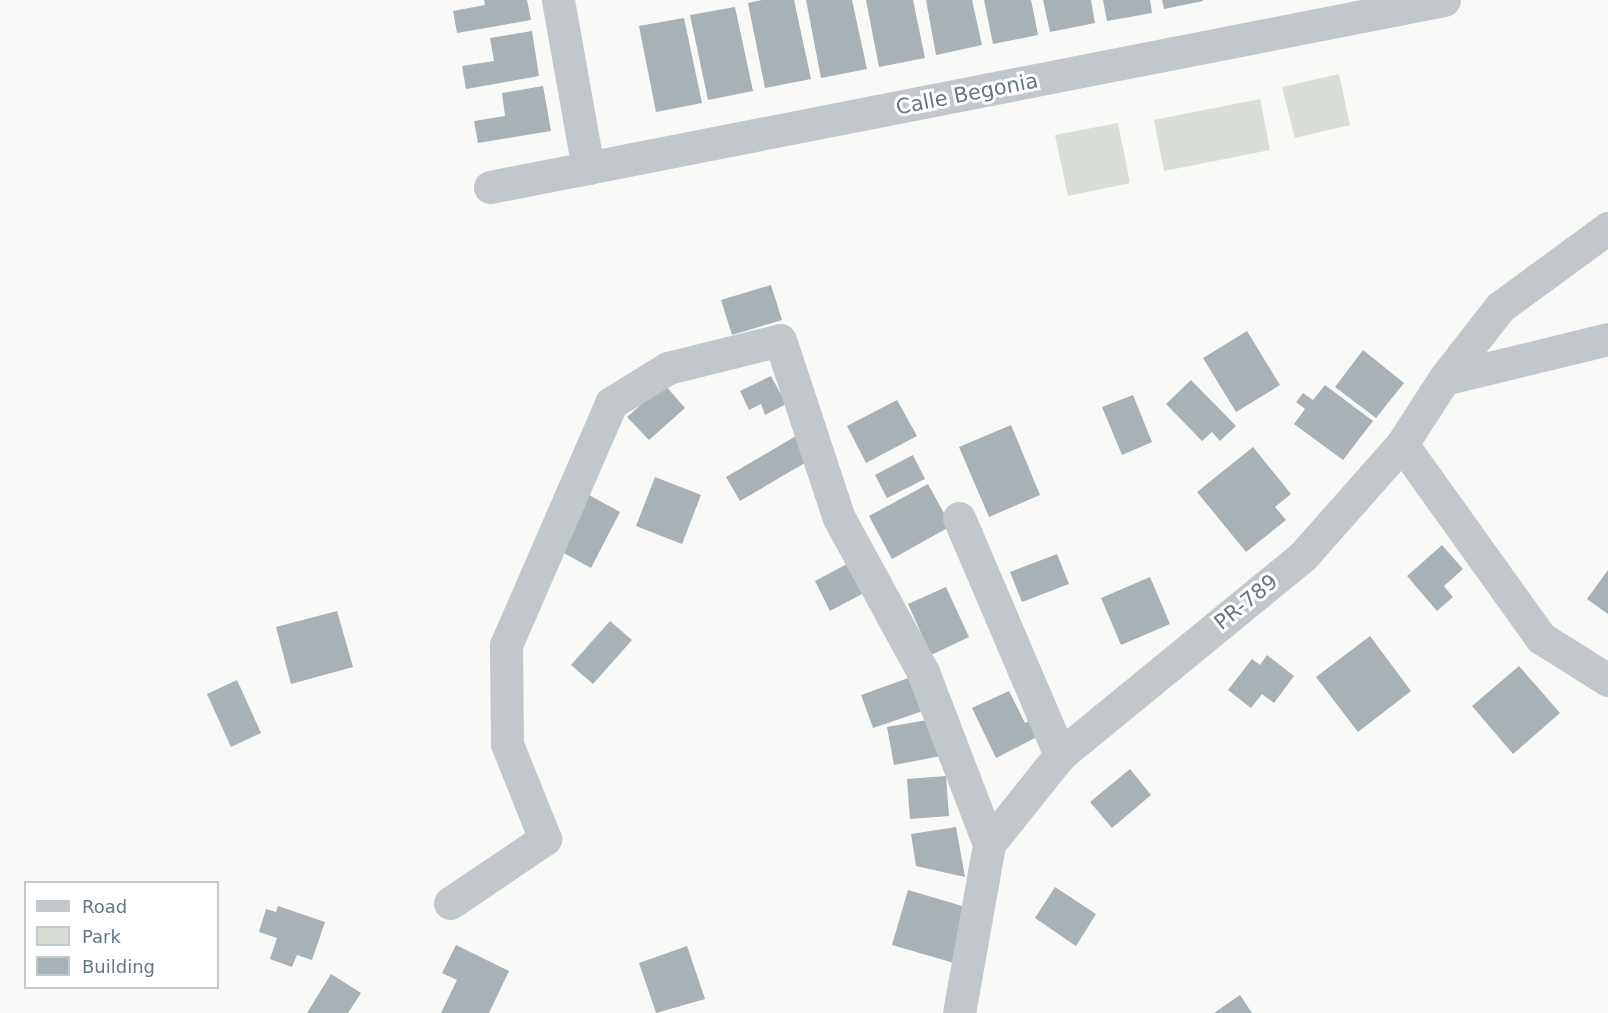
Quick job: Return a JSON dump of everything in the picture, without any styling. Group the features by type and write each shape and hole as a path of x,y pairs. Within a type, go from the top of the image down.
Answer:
{"street":[{"path":"558,0 588,168"},
{"name":"Calle Begonia","path":"490,187 1318,12 1444,0"},
{"name":"PR-789","path":"959,1013 989,844 1060,755 1302,556 1402,444 1444,379 1500,307 1608,228"},
{"path":"1444,379 1608,339"},
{"path":"450,903 545,839 507,744 506,645 611,403 668,368 780,340 839,518 923,672 989,844"},
{"path":"1402,444 1541,638 1608,680"},
{"path":"959,518 1060,755"}],"green space":[{"path":"1339,74 1350,125 1295,138 1282,87"},
{"path":"1260,99 1270,150 1164,171 1154,120"},
{"path":"1118,123 1130,183 1068,196 1055,135"}],"building":[{"path":"484,0 527,0 531,20 457,33 453,11 485,5"},
{"path":"762,0 794,0 811,79 765,88 748,3"},
{"path":"806,0 852,0 867,69 821,78"},
{"path":"866,0 913,0 925,58 879,67"},
{"path":"926,0 972,0 982,45 936,55"},
{"path":"984,0 1031,0 1038,35 993,44"},
{"path":"1043,0 1091,0 1095,23 1050,32"},
{"path":"1103,0 1150,0 1152,13 1107,21"},
{"path":"1162,0 1203,0 1203,1 1164,9"},
{"path":"735,7 753,91 708,100 690,15"},
{"path":"684,18 702,103 656,112 639,26"},
{"path":"532,31 539,76 466,89 462,66 494,61 490,38"},
{"path":"543,86 551,131 478,143 474,121 505,116 502,93"},
{"path":"771,285 782,320 732,335 721,300"},
{"path":"1247,331 1280,385 1236,412 1203,358"},
{"path":"1363,350 1404,383 1376,418 1335,387"},
{"path":"771,376 786,404 765,415 761,404 749,410 740,391"},
{"path":"1191,380 1236,426 1220,441 1212,432 1202,441 1166,404"},
{"path":"664,384 685,408 649,440 627,417"},
{"path":"1325,385 1373,421 1343,460 1294,424 1305,409 1296,402 1303,393 1313,400"},
{"path":"1133,395 1152,442 1122,455 1102,407"},
{"path":"897,400 917,436 866,463 847,426"},
{"path":"1011,425 1040,495 989,517 959,447"},
{"path":"796,436 810,460 740,501 726,477"},
{"path":"1253,447 1291,494 1275,507 1286,520 1246,552 1197,492"},
{"path":"913,455 925,479 887,498 875,475"},
{"path":"655,477 701,495 682,544 636,526"},
{"path":"928,484 951,526 892,559 869,516"},
{"path":"589,495 620,512 591,568 560,551"},
{"path":"1442,545 1463,569 1444,586 1453,597 1437,611 1407,576"},
{"path":"1057,554 1069,584 1022,602 1010,572"},
{"path":"847,564 862,594 830,611 815,581"},
{"path":"1608,570 1608,614 1587,599"},
{"path":"1150,577 1170,624 1121,645 1101,598"},
{"path":"946,587 969,637 931,655 908,604"},
{"path":"337,611 353,667 291,684 276,627"},
{"path":"610,621 632,640 593,684 571,665"},
{"path":"1370,636 1411,691 1358,732 1316,677"},
{"path":"1267,655 1294,676 1274,703 1262,694 1251,708 1228,690 1252,659 1260,665"},
{"path":"1519,666 1560,713 1513,754 1472,706"},
{"path":"914,676 926,710 873,728 861,695"},
{"path":"237,680 261,733 231,747 207,694"},
{"path":"1009,691 1025,723 1029,721 1037,737 996,758 972,708"},
{"path":"933,719 941,756 894,765 887,727"},
{"path":"1130,769 1151,795 1112,828 1090,802"},
{"path":"946,776 949,816 910,819 907,779"},
{"path":"956,827 965,877 916,866 911,834"},
{"path":"1055,887 1096,914 1076,946 1035,918"},
{"path":"908,890 969,908 954,963 892,945"},
{"path":"278,906 325,922 312,960 297,955 292,967 270,959 277,938 259,932 266,909 276,912"},
{"path":"456,945 509,971 489,1013 441,1013 457,980 442,973"},
{"path":"687,946 705,999 656,1013 639,963"},
{"path":"331,974 361,993 348,1013 307,1013"},
{"path":"1240,995 1252,1013 1214,1013"}]}
